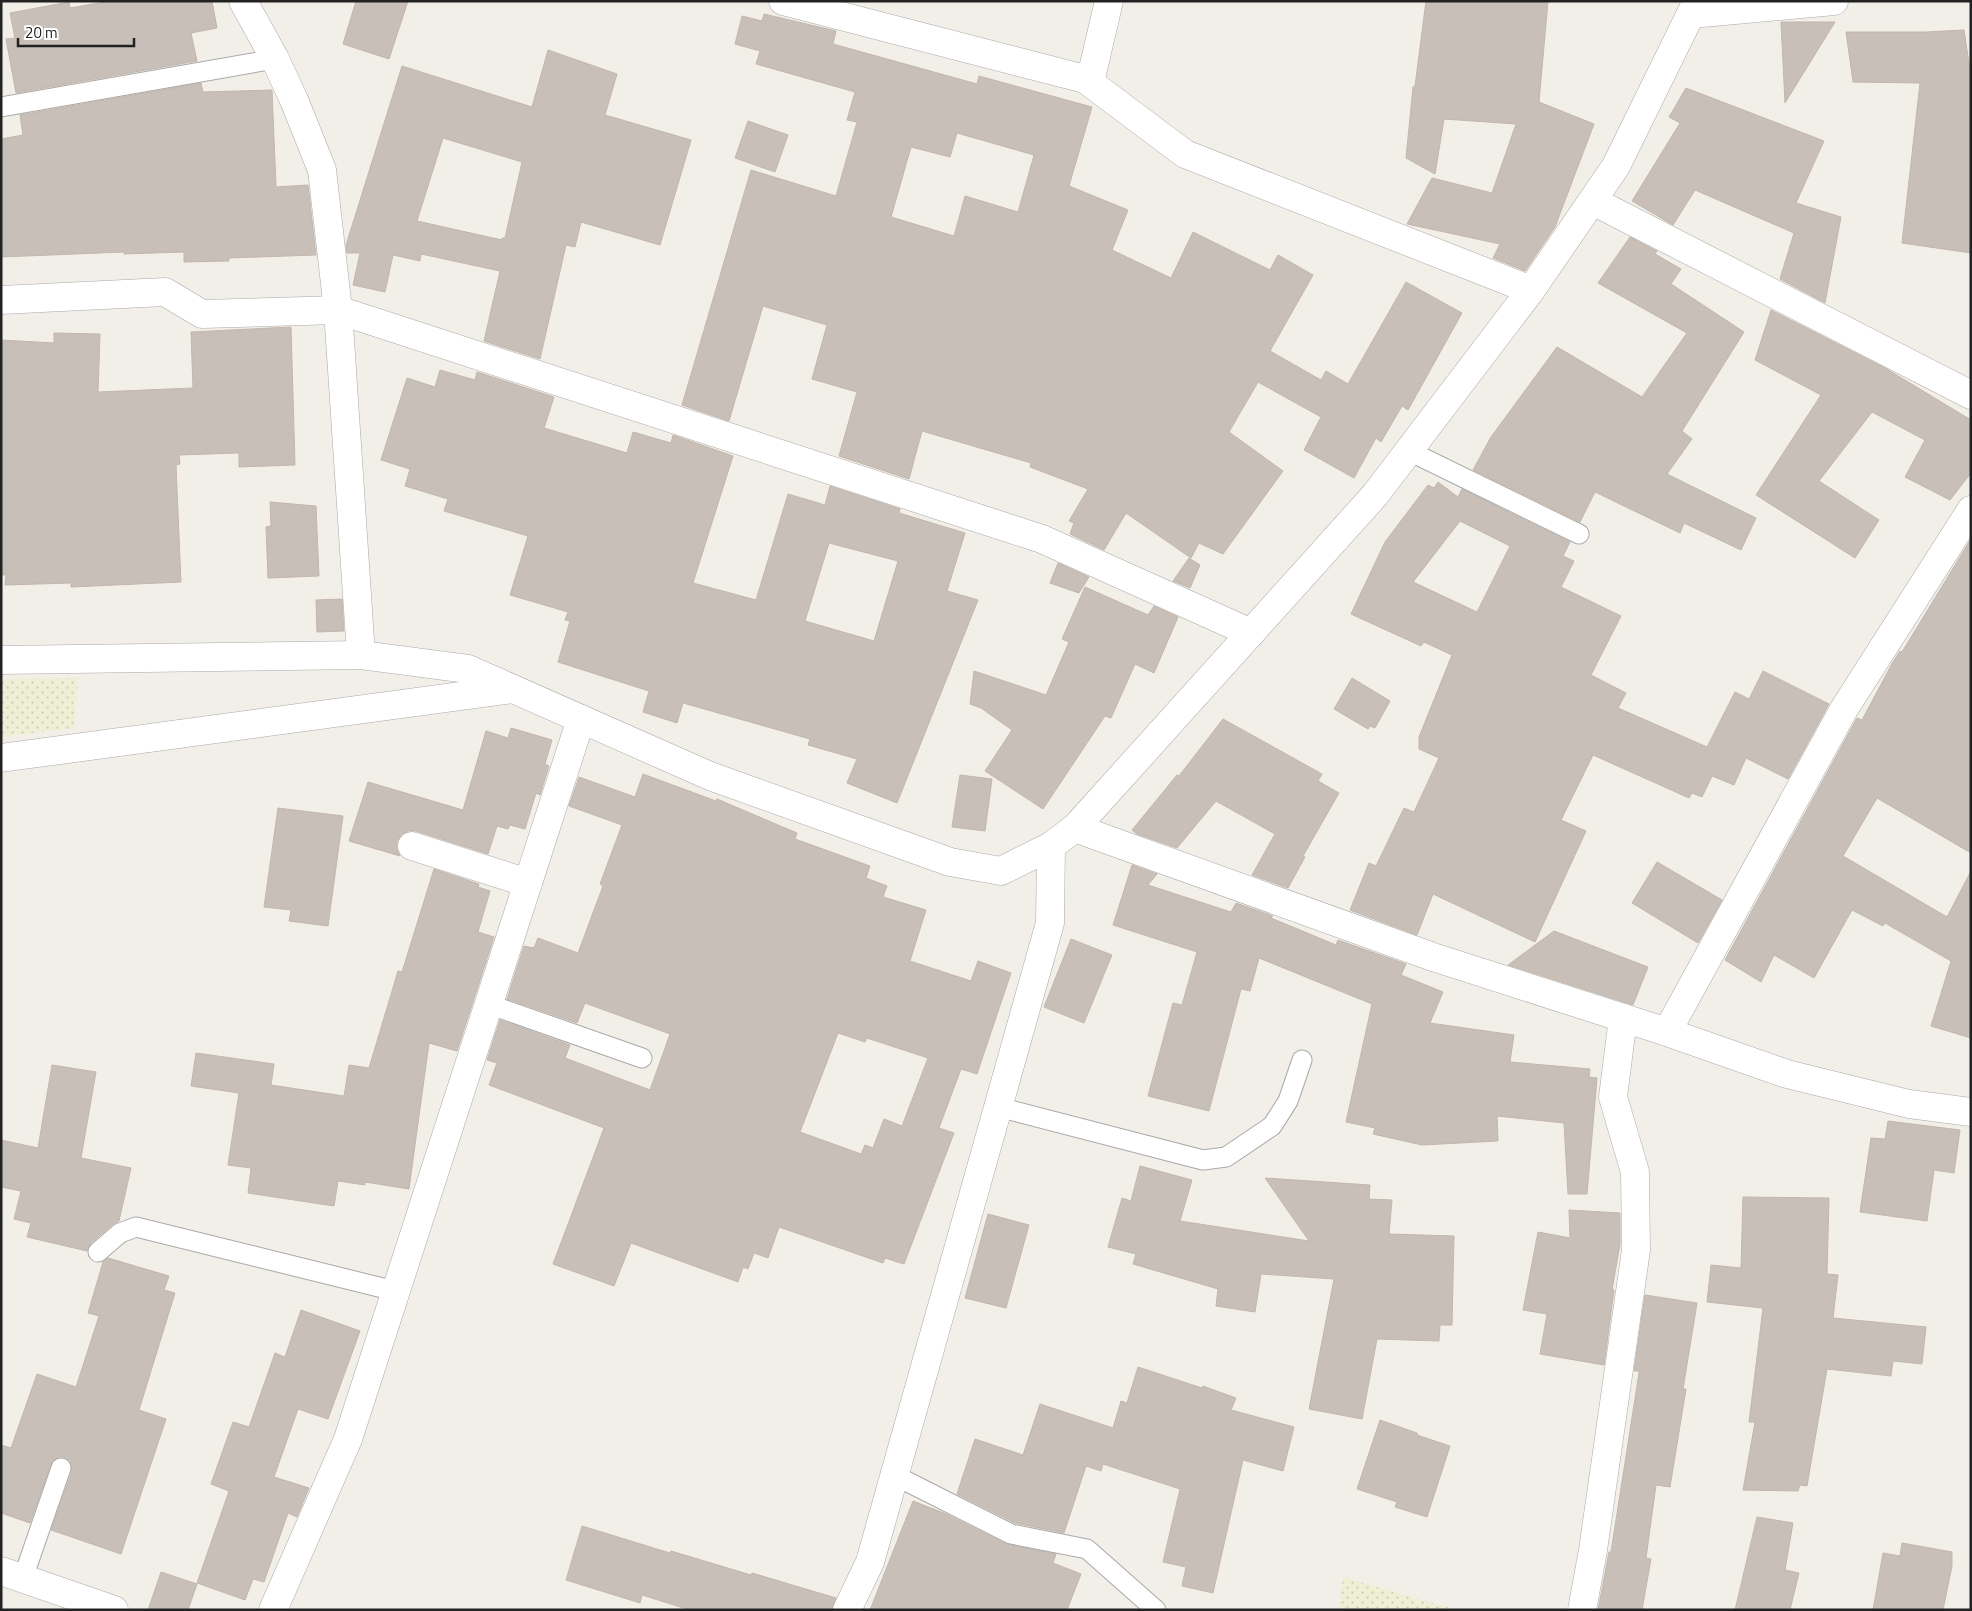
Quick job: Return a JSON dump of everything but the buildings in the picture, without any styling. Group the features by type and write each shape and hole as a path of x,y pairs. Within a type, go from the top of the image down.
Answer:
{"street":[{"path":"243,1 294,100 322,170 338,310 361,655"},
{"path":"783,1 1085,79 1185,154 1532,290"},
{"path":"1090,82 1109,1"},
{"path":"1,660 361,655 468,669 710,776 950,862 1001,870 1050,846 1075,828 1376,495 1532,290 1616,166 1694,8 1834,1"},
{"path":"1593,201 1971,395"},
{"path":"1,300 165,292 202,314 338,310 1042,539 1252,632"},
{"path":"1667,1032 1844,709 1971,510"},
{"path":"1,758 513,689"},
{"path":"273,1610 348,1439 581,719"},
{"path":"1075,828 1433,957 1667,1032 1787,1074 1909,1104 1971,1112"},
{"path":"412,846 528,883"},
{"path":"847,1610 870,1562 1050,923 1050,846"},
{"path":"1582,1610 1636,1250 1635,1172 1613,1097 1623,1018"},
{"path":"12,1574 114,1610"}],"lane":[{"path":"1,107 274,59"},
{"path":"1409,452 1579,534"},
{"path":"488,1004 642,1058"},
{"path":"998,1107 1203,1160 1226,1157 1272,1126 1288,1101 1302,1060"},
{"path":"98,1252 120,1233 136,1227 395,1291"},
{"path":"12,1574 61,1468"},
{"path":"894,1475 1011,1534 1087,1549 1156,1610"}],"green space":[{"path":"78,678 74,728 1,737 1,679"},
{"path":"1343,1577 1457,1610 1339,1610"}]}
